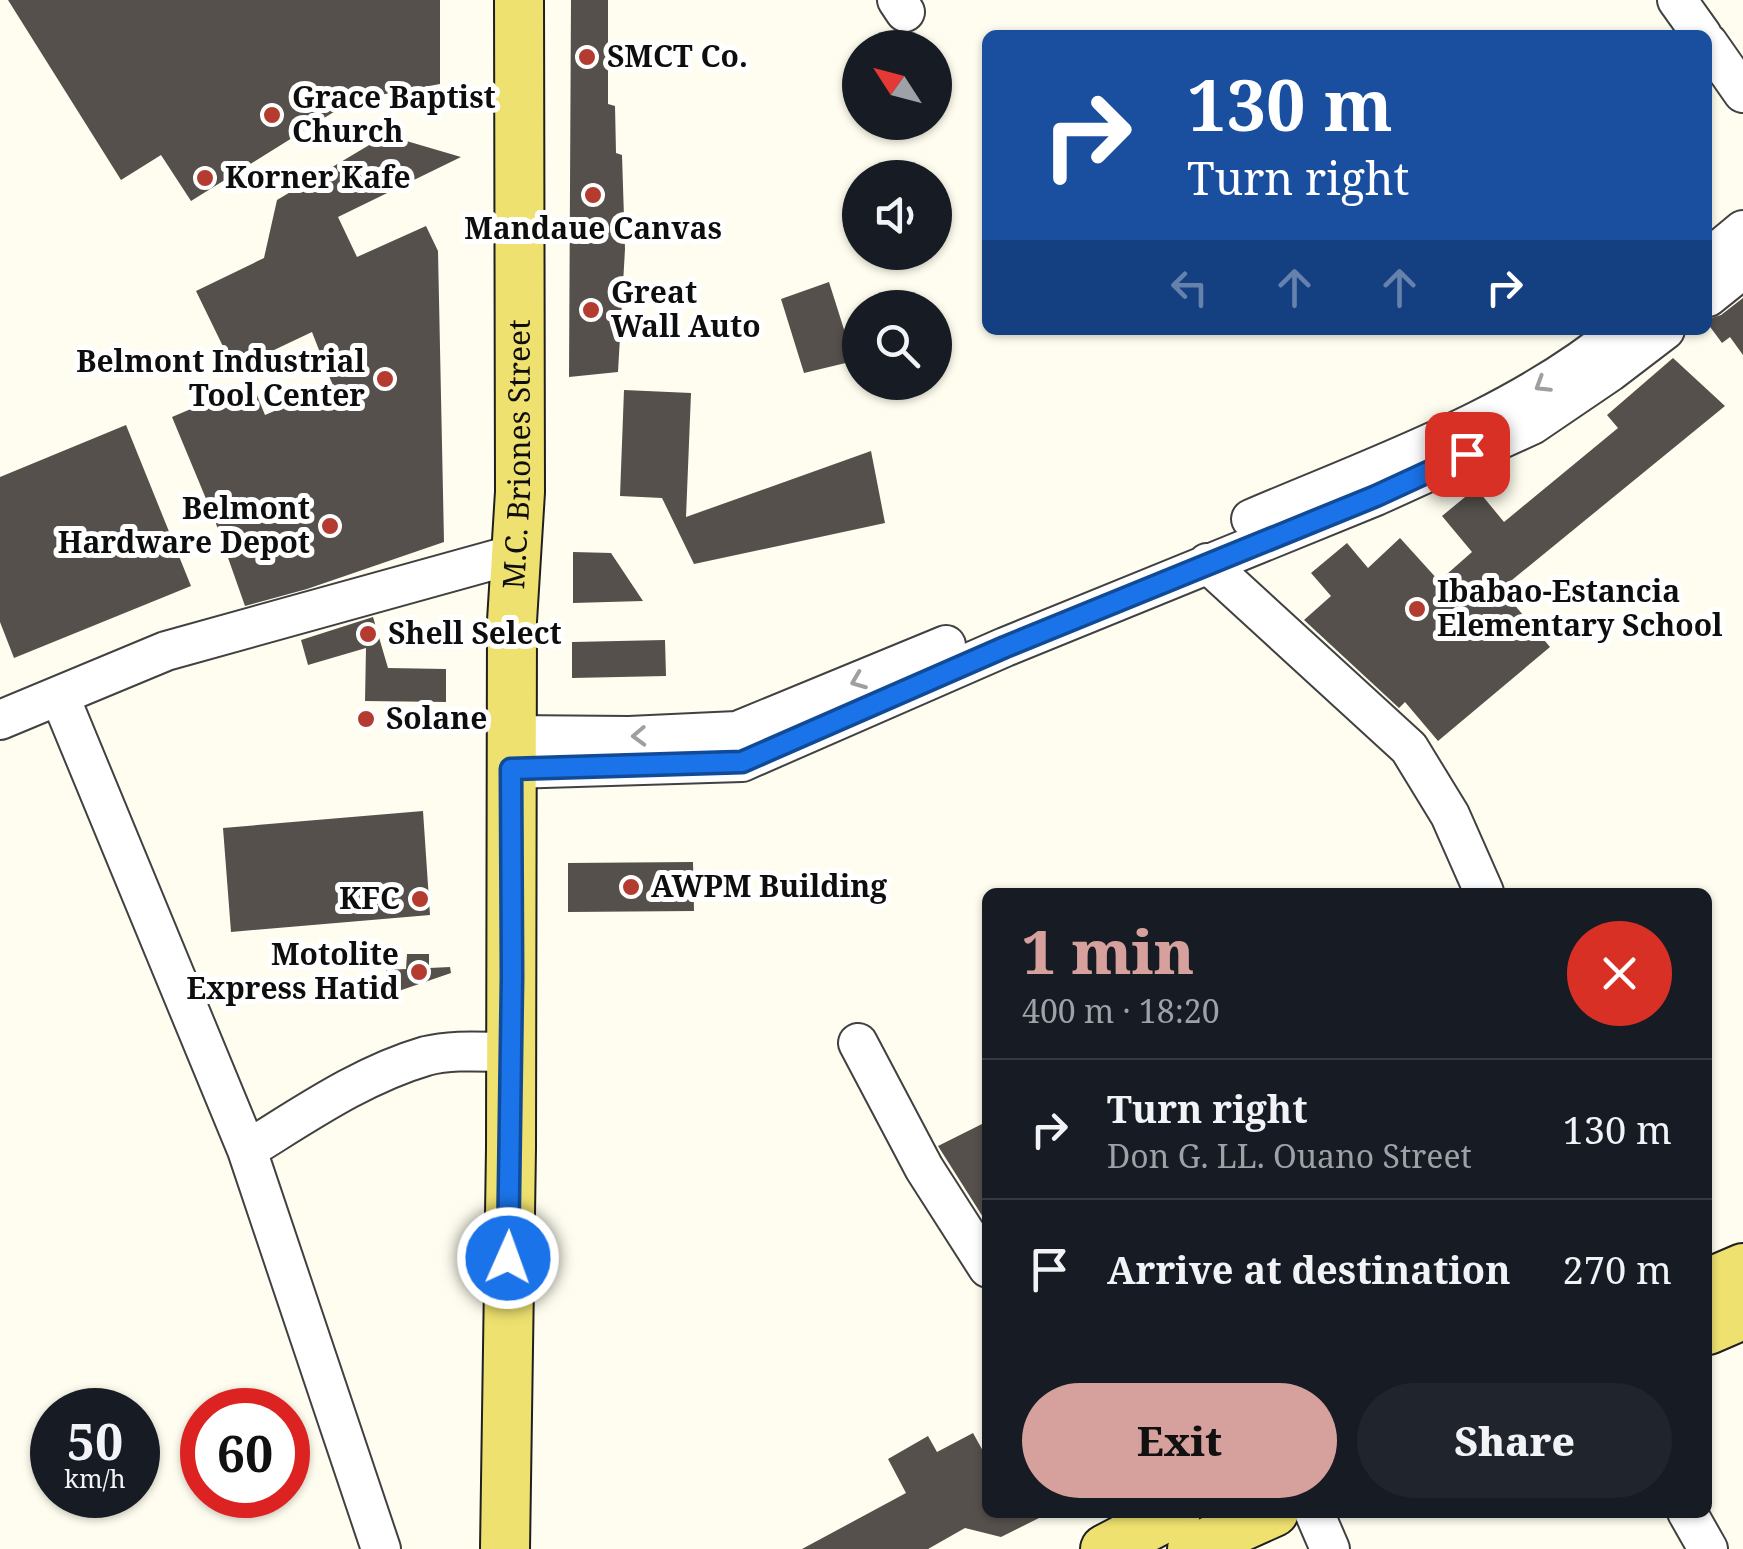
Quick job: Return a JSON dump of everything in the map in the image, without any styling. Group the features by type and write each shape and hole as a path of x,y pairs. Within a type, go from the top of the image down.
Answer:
{"main road":[{"name":"M.C. Briones Street","path":"505,1549 512,1052 512,621 518,552 519,0"},
{"name":"M.C. Briones Street","path":"480,1549 486,1324 511,1148"},
{"name":"M.C. Briones Street","path":"511,1148 537,1332 537,1549"},
{"path":"1712,1281 1743,1268"},
{"path":"1712,1328 1743,1315"},
{"path":"1118,1532 1159,1518"},
{"path":"1192,1549 1261,1518"}],"street":[{"path":"1676,0 1698,30"},
{"path":"1712,49 1743,93"},
{"path":"1712,256 1743,230"},
{"path":"1712,294 1743,269"},
{"path":"511,752 630,736 736,731 1207,563 1610,351 1651,335"},
{"path":"1000,636 1313,507"},
{"path":"0,720 166,650 518,552"},
{"path":"1207,563 1409,748 1450,814 1482,888"},
{"path":"60,697 247,1150 381,1549"},
{"path":"858,1043 924,1168 982,1259"},
{"path":"247,1150 359,1082 428,1056 512,1052"},
{"path":"1317,1518 1330,1549"},
{"path":"1690,1518 1708,1549"}],"building":[{"path":"8,0 440,0 440,84 353,100 191,201 161,155 121,180"},
{"path":"571,0 608,0 608,104 615,106 616,153 622,155 625,249 618,372 569,377"},
{"path":"386,135 461,157 338,217 357,257 426,226 438,251 444,542 245,606 172,417 252,383 265,415 333,386 312,332 234,369 196,291 264,258 277,200"},
{"path":"829,282 842,323 842,364 804,373 781,299"},
{"path":"1743,298 1743,355 1730,337 1722,343 1712,329 1712,318"},
{"path":"1673,358 1725,406 1501,589 1550,647 1438,741 1405,702 1399,708 1304,620 1331,596 1311,573 1347,543 1368,568 1400,538 1439,581 1472,552 1442,516 1476,488 1504,522 1618,428 1607,415"},
{"path":"624,390 691,393 686,517 871,451 885,523 694,564 662,498 620,496"},
{"path":"126,425 191,586 14,658 0,622 0,477"},
{"path":"573,552 611,553 643,601 573,603"},
{"path":"373,617 388,668 446,669 446,702 365,701 366,648 308,665 301,640"},
{"path":"665,640 666,676 572,678 572,642"},
{"path":"423,811 430,915 231,932 223,828"},
{"name":"AWPM Building","path":"693,862 694,911 568,912 568,863"},
{"path":"407,954 429,954 429,968 450,967 451,973 387,995 386,970 406,969"},
{"path":"982,1124 982,1216 938,1146"},
{"path":"973,1433 982,1449 982,1518 1039,1518 1001,1537 965,1528 928,1549 802,1549 906,1493 888,1459 928,1436 937,1452"}],"place":[{"name":"SMCT Co.","path":"587,57"},
{"name":"Grace Baptist Church","path":"272,115"},
{"name":"Korner Kafe","path":"205,178"},
{"name":"Mandaue Canvas","path":"593,195"},
{"name":"Great Wall Auto","path":"591,310"},
{"name":"Belmont Industrial Tool Center","path":"385,379"},
{"name":"Belmont Hardware Depot","path":"330,526"},
{"name":"Ibabao-Estancia Elementary School","path":"1417,609"},
{"name":"Shell Select","path":"368,634"},
{"name":"Solane","path":"366,719"},
{"name":"AWPM Building","path":"631,887"},
{"name":"KFC","path":"420,899"},
{"name":"Motolite Express Hatid","path":"419,972"}],"route":[{"path":"508,1258 511,769 742,762 1005,647 1376,496 1467,454"}]}
